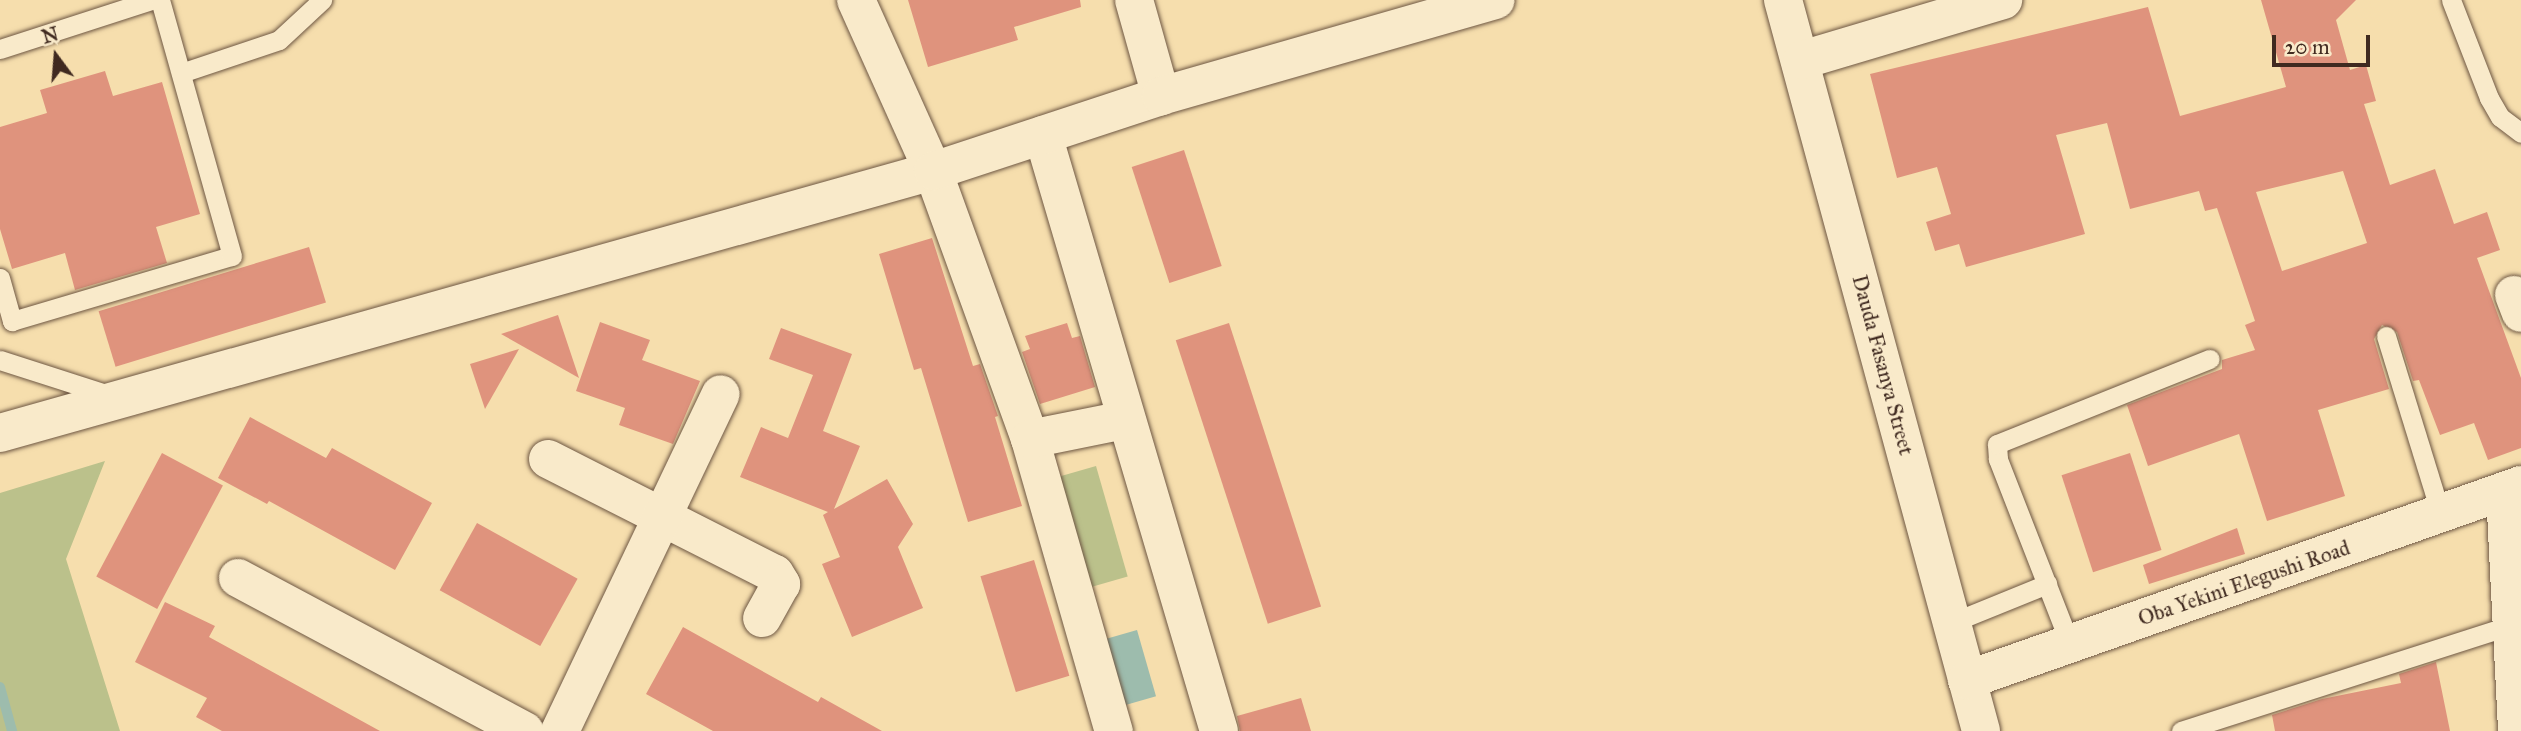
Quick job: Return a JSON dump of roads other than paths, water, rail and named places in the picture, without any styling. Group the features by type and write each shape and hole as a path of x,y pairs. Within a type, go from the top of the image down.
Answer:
{"street":[{"path":"856,0 933,171 1030,439 1114,731"},
{"path":"1134,0 1161,96"},
{"path":"0,433 933,171 1161,96 1496,0"},
{"name":"Dauda Fasanya Street","path":"1783,0 1802,60 1981,731"},
{"path":"1802,60 2003,0"},
{"path":"1043,135 1219,731"},
{"path":"560,731 721,394"},
{"path":"1030,439 1125,420"},
{"path":"548,459 779,578 780,584 762,618"},
{"path":"2513,489 2512,625 2517,731"},
{"name":"Oba Yekini Elegushi Road","path":"1967,680 2513,489"},
{"path":"238,578 525,731"}],"lane":[{"path":"0,49 152,0"},
{"path":"0,278 12,321 232,257 160,0"},
{"path":"181,73 279,40 322,0"},
{"path":"2451,0 2489,98 2500,117 2521,133"},
{"path":"2386,336 2441,515"},
{"path":"2070,644 1998,459 1997,444 2210,359"},
{"path":"0,360 118,398"},
{"path":"1951,623 2047,584"},
{"path":"2181,731 2512,625"}],"waterway":[{"path":"0,687 12,731"}]}
